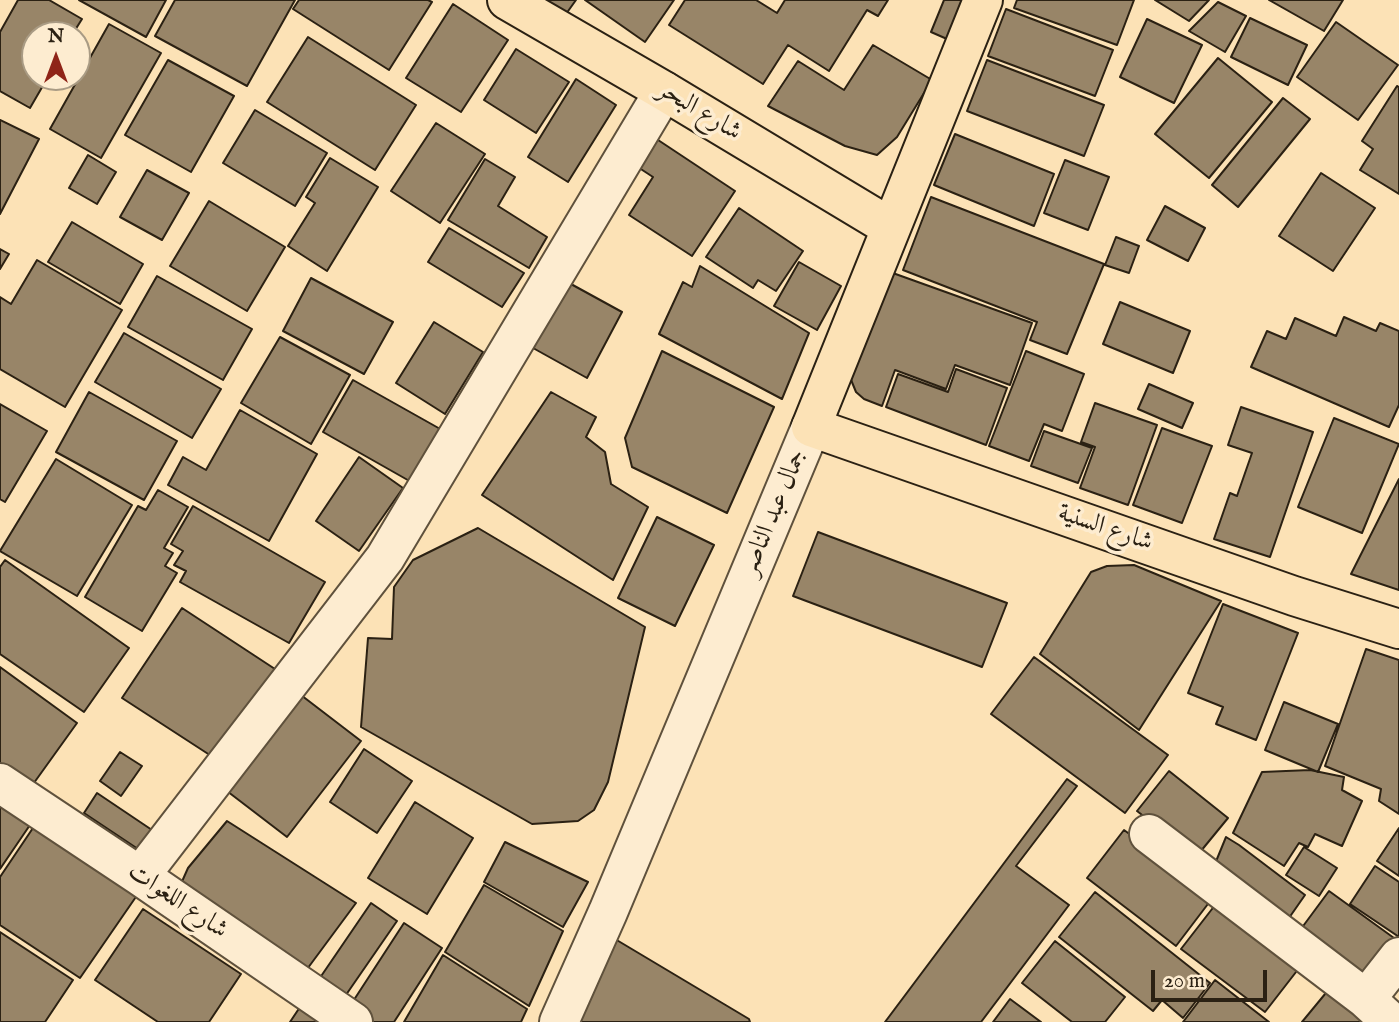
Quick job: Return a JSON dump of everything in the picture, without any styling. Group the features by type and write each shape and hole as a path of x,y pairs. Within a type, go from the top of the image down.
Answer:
{"main road":[{"name":"شارع البحر","path":"507,0 890,227"},
{"name":"جمال عبد الناصر","path":"811,426 983,0"},
{"name":"شارع السنية","path":"811,426 1294,596 1399,629"}],"street":[{"path":"140,876 385,558 664,91"},
{"name":"جمال عبد الناصر","path":"559,1022 608,912 811,426"},
{"name":"شارع اللغوات","path":"0,783 353,1022"},
{"path":"1149,834 1379,1011 1399,957"}],"building":[{"path":"18,0 49,0 82,19 21,21 21,91 40,91 30,108 0,91 0,32"},
{"path":"79,0 166,0 146,37"},
{"path":"175,0 295,0 247,86 155,36"},
{"path":"299,0 432,2 389,70 293,9"},
{"path":"544,0 576,0 566,14"},
{"path":"585,0 674,0 645,42"},
{"path":"685,0 756,0 777,13 785,0 888,0 878,16 867,10 829,71 788,45 763,84 669,25"},
{"path":"944,0 963,0 947,39 931,32"},
{"path":"1017,0 1134,0 1117,45 1014,8"},
{"path":"1155,0 1209,0 1189,21"},
{"path":"1269,0 1343,0 1324,31"},
{"path":"1218,2 1246,16 1225,52 1189,31"},
{"path":"453,4 508,40 461,112 406,78"},
{"path":"1006,9 1113,50 1095,96 988,56"},
{"path":"1250,18 1307,45 1288,85 1231,57"},
{"path":"1147,19 1202,45 1174,103 1120,77"},
{"path":"1336,22 1398,65 1358,120 1297,77"},
{"path":"109,24 161,53 101,158 50,129 71,91 91,91 91,56"},
{"path":"308,37 416,105 375,170 267,102"},
{"path":"873,45 932,80 897,137 877,155 845,146 768,106 798,61 844,90"},
{"path":"516,49 569,82 536,133 484,100"},
{"path":"1218,58 1272,102 1209,178 1155,134"},
{"path":"168,60 234,96 191,172 125,135"},
{"path":"987,60 1104,105 1084,156 967,111"},
{"path":"576,79 616,105 568,182 528,157"},
{"path":"1397,86 1399,194 1360,170 1373,149 1362,141"},
{"path":"1283,98 1310,119 1238,207 1212,185"},
{"path":"255,110 327,153 295,206 223,163"},
{"path":"0,120 39,139 0,214"},
{"path":"436,123 485,154 440,223 391,191"},
{"path":"646,132 735,191 692,256 629,215 653,177 627,160"},
{"path":"955,134 1054,174 1034,226 934,185"},
{"path":"88,155 116,172 97,204 69,188"},
{"path":"330,158 378,187 327,271 288,246 315,203 306,197"},
{"path":"485,159 515,177 498,206 547,237 529,268 448,220"},
{"path":"1065,160 1109,177 1088,230 1044,213"},
{"path":"147,170 189,193 162,240 120,217"},
{"path":"1321,173 1375,208 1333,271 1279,236"},
{"path":"931,197 1104,264 1067,354 1030,340 1037,322 903,270"},
{"path":"209,201 285,247 247,311 170,266"},
{"path":"1165,206 1205,228 1188,261 1147,240"},
{"path":"739,208 803,251 776,291 758,280 753,288 706,257"},
{"path":"72,222 143,264 120,304 48,262"},
{"path":"449,228 524,273 502,307 428,262"},
{"path":"1116,237 1139,246 1129,273 1105,265"},
{"path":"0,249 9,254 0,269"},
{"path":"37,260 122,310 65,407 0,369 0,297 11,304"},
{"path":"799,262 841,286 817,330 774,306"},
{"path":"700,266 809,333 782,399 659,334 683,282 692,287"},
{"path":"890,272 1032,323 1010,385 955,365 946,389 895,370 882,406 864,399 856,392 847,370"},
{"path":"157,276 252,329 223,380 128,327"},
{"path":"311,278 393,322 364,374 283,331"},
{"path":"560,278 622,312 587,378 524,343"},
{"path":"1120,302 1190,331 1173,373 1103,344"},
{"path":"1344,317 1376,331 1380,323 1399,331 1399,405 1389,427 1251,367 1267,331 1286,339 1295,318 1336,336"},
{"path":"434,322 483,352 445,414 396,383"},
{"path":"124,333 221,389 192,438 95,382"},
{"path":"280,337 350,375 311,444 241,403"},
{"path":"662,351 774,407 727,513 632,467 625,438"},
{"path":"1026,351 1084,374 1062,431 1044,424 1029,461 989,446"},
{"path":"956,369 1007,388 986,445 886,407 898,374 948,392"},
{"path":"353,380 442,430 413,483 323,432"},
{"path":"1149,384 1193,403 1182,428 1138,409"},
{"path":"89,392 177,441 144,500 56,452"},
{"path":"551,392 596,417 586,437 605,452 611,484 648,507 613,580 482,495"},
{"path":"1095,403 1157,425 1128,505 1080,488 1095,447 1081,442"},
{"path":"0,404 47,431 5,502 0,499"},
{"path":"1241,407 1313,432 1270,557 1214,539 1230,493 1237,496 1252,453 1228,445"},
{"path":"240,410 317,454 269,541 168,485 183,457 206,470"},
{"path":"1334,418 1399,444 1362,533 1298,507"},
{"path":"1162,428 1212,446 1182,523 1133,505"},
{"path":"1044,431 1092,448 1078,483 1031,466"},
{"path":"359,457 403,488 359,551 316,521"},
{"path":"56,459 132,505 77,596 0,551"},
{"path":"1399,479 1399,590 1351,574"},
{"path":"158,490 188,507 164,548 173,553 165,566 177,573 142,631 85,597 138,506 146,510"},
{"path":"193,506 325,582 289,643 180,582 186,571 174,565 183,551 171,544"},
{"path":"657,517 714,545 675,626 618,598"},
{"path":"478,528 645,627 608,782 594,810 578,821 532,824 361,727 368,638 392,639 394,587 413,560"},
{"path":"818,532 1007,603 982,667 793,596"},
{"path":"5,560 129,648 84,712 0,654 0,567"},
{"path":"1134,565 1221,601 1139,730 1040,654 1091,572 1107,566"},
{"path":"1223,604 1298,633 1256,740 1216,724 1223,707 1188,693"},
{"path":"182,608 278,671 219,761 122,698"},
{"path":"1366,649 1399,660 1399,814 1379,801 1381,789 1325,766"},
{"path":"1034,657 1168,755 1125,813 991,714"},
{"path":"0,667 77,723 26,794 0,776"},
{"path":"297,692 361,741 287,837 223,788"},
{"path":"1284,702 1338,724 1318,772 1265,750"},
{"path":"364,749 412,781 377,833 330,802"},
{"path":"120,752 142,766 121,796 100,781"},
{"path":"1310,770 1344,777 1342,790 1362,801 1342,846 1315,834 1308,847 1299,843 1284,866 1233,833 1262,772"},
{"path":"1169,771 1228,818 1196,857 1137,811"},
{"path":"1067,779 1077,786 1016,866 1069,905 981,1022 885,1022"},
{"path":"97,793 152,830 138,849 84,813"},
{"path":"0,801 32,822 0,869"},
{"path":"415,802 473,838 427,914 368,878"},
{"path":"227,821 356,903 299,980 180,886 188,868"},
{"path":"37,822 140,891 80,978 0,925 0,877"},
{"path":"1399,828 1399,876 1377,861"},
{"path":"1124,830 1214,896 1176,946 1087,878"},
{"path":"1226,837 1305,895 1282,928 1210,876"},
{"path":"505,842 588,882 563,927 484,882"},
{"path":"1304,847 1337,868 1319,896 1286,875"},
{"path":"1375,866 1399,882 1399,937 1350,904"},
{"path":"484,885 563,931 529,1006 445,952"},
{"path":"1329,891 1394,938 1360,984 1295,937"},
{"path":"1095,892 1210,983 1183,1018 1162,1000 1153,1011 1059,937"},
{"path":"1219,900 1303,963 1265,1012 1181,949"},
{"path":"371,903 397,921 339,1005 313,988"},
{"path":"143,909 241,974 209,1022 158,1022 95,980"},
{"path":"404,923 442,948 394,1022 368,1022 348,1009"},
{"path":"0,932 73,980 45,1022 0,1022"},
{"path":"615,939 749,1019 750,1022 577,1022"},
{"path":"1055,941 1125,997 1105,1022 1072,1022 1022,983"},
{"path":"443,955 527,1009 521,1022 404,1022"},
{"path":"1215,980 1269,1022 1183,1022"},
{"path":"1330,988 1365,1022 1302,1022"},
{"path":"1010,999 1041,1022 993,1022"},
{"path":"304,1001 334,1022 290,1022"}]}
